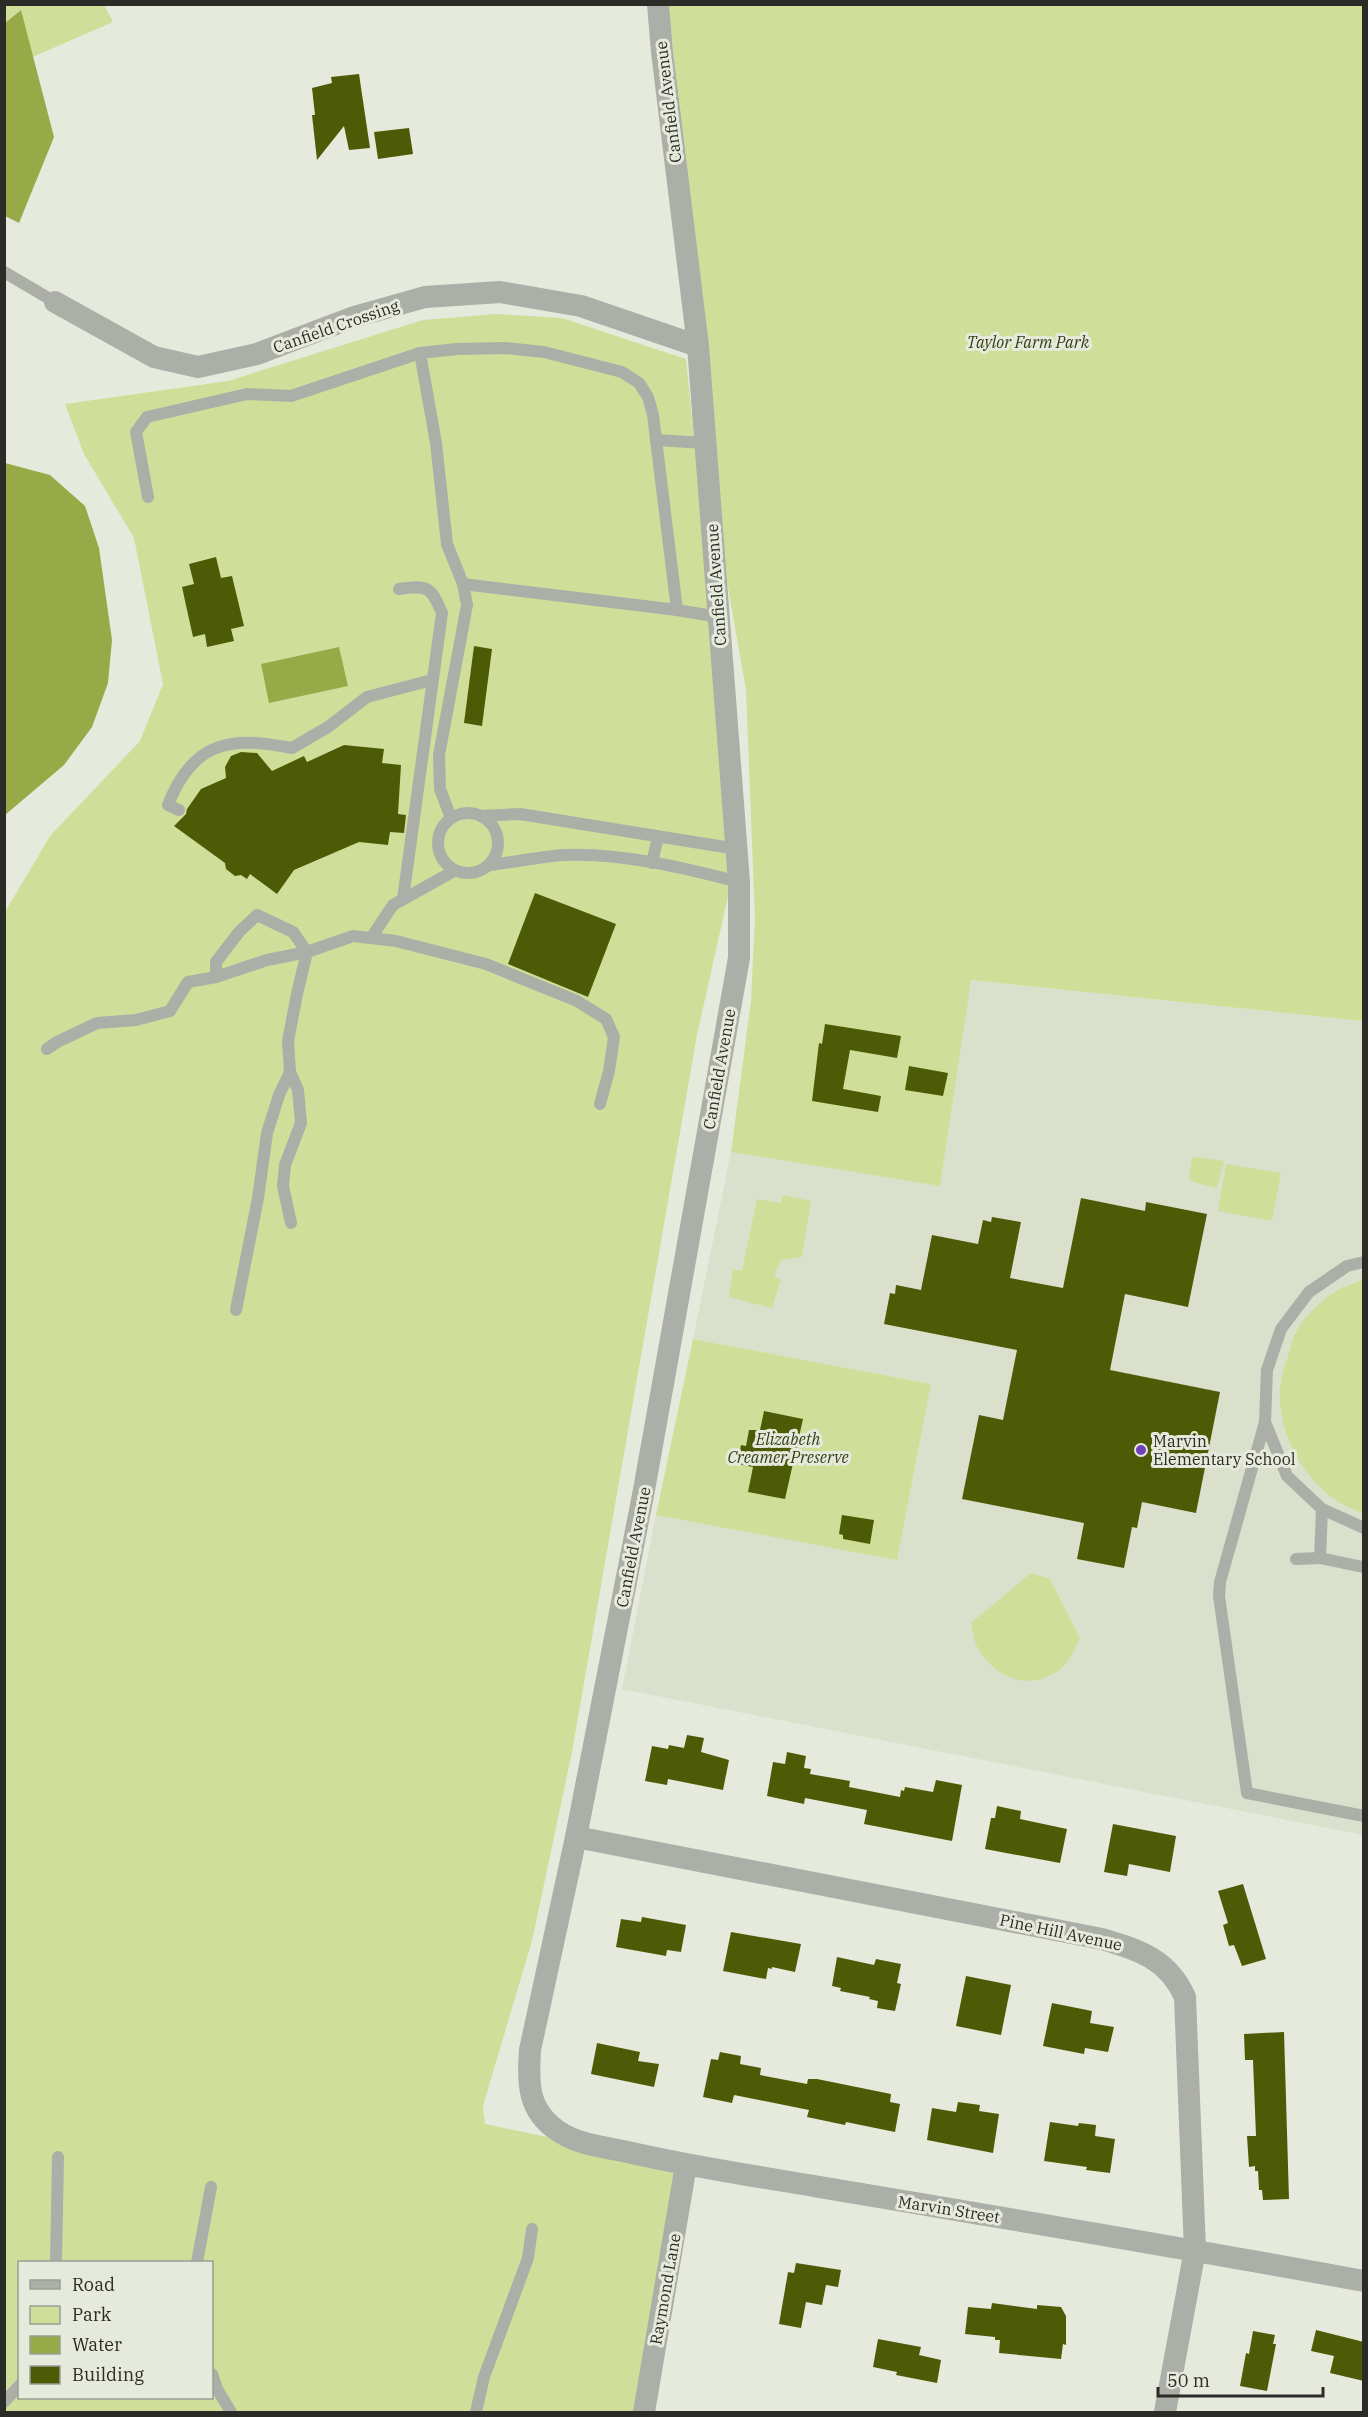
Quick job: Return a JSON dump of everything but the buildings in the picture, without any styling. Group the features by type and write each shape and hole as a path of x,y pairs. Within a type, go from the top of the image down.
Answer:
{"street":[{"name":"Canfield Avenue","path":"542,2117 533,2103 528,2082 530,2050 576,1837 644,1490 739,958 739,882 698,346 663,64 658,4"},
{"name":"Canfield Crossing","path":"55,302 154,357 198,367 257,354 354,317 425,297 500,292 581,306 698,346"},
{"name":"Pine Hill Avenue","path":"576,1837 1102,1939 1136,1949 1158,1961 1178,1981 1185,1997 1195,2250 1165,2412"},
{"name":"Marvin Street","path":"542,2117 559,2132 583,2142 686,2165 1195,2250 1364,2282"},
{"name":"Raymond Lane","path":"644,2412 686,2165"}],"lane":[{"path":"4,272 55,302"},
{"path":"148,496 136,432 147,417 247,394 291,396 420,352 505,348 544,352 621,372 639,383 648,397 656,440 677,610"},
{"path":"420,352 436,443 447,544 463,584 467,605 439,755 440,789 451,818"},
{"path":"656,440 705,442"},
{"path":"463,584 719,617"},
{"path":"399,589 422,586 434,594 442,613 403,899"},
{"path":"179,810 168,805 175,788 195,760 228,743 260,742 292,748 328,727 367,697 432,680"},
{"path":"490,865 498,848 498,838 489,821 471,813 460,814 443,825 439,835 440,855 454,870 473,874 490,865 563,855 598,856 682,867 739,882"},
{"path":"481,816 520,814 736,849"},
{"path":"652,863 658,837"},
{"path":"371,938 393,905 454,870"},
{"path":"216,977 216,962 239,932 257,915 293,932 308,952"},
{"path":"46,1050 57,1042 97,1023 136,1020 170,1011 188,982 216,977 267,960 308,952 353,936 396,941 486,964 576,1001 606,1018 614,1037 609,1071 600,1104"},
{"path":"291,1223 283,1186 285,1165 301,1123 298,1090 290,1072 288,1041 308,952"},
{"path":"236,1310 258,1198 267,1133 279,1095 290,1072"},
{"path":"1364,1262 1347,1266 1309,1292 1281,1329 1267,1370 1265,1422 1220,1582 1219,1596 1247,1793 1364,1816"},
{"path":"1265,1422 1287,1476 1322,1509 1364,1528"},
{"path":"1320,1558 1322,1509"},
{"path":"1296,1559 1320,1558 1362,1567"},
{"path":"56,2261 58,2157"},
{"path":"197,2261 211,2187"},
{"path":"476,2412 484,2377 528,2258 532,2229"},
{"path":"213,2377 217,2389 231,2412"},
{"path":"4,2402 18,2387"}],"shaded area":[{"name":"Marvin Elementary School","path":"970,980 1363,1021 1363,1835 622,1689 656,1515 897,1559 931,1384 693,1339 731,1152 940,1186"}],"green space":[{"path":"5,5 104,5 113,22 5,69"},
{"name":"Taylor Farm Park","path":"669,5 1363,5 1363,1021 971,980 940,1186 731,1152 751,1001 755,919 746,690 715,514"},
{"path":"496,314 562,318 686,359 722,707 731,883 697,1035 572,1752 532,1941 483,2106 485,2124 677,2164 636,2412 5,2412 5,912 50,836 140,741 163,684 134,538 84,454 65,404 228,381 423,320"},
{"path":"1195,1157 1224,1161 1217,1188 1193,1182 1189,1178 1192,1159"},
{"path":"1226,1164 1281,1173 1272,1221 1218,1211"},
{"path":"783,1195 811,1201 802,1257 781,1260 774,1276 781,1279 772,1308 729,1297 733,1269 742,1271 757,1199 781,1203"},
{"path":"1363,1280 1363,1513 1330,1496 1304,1469 1287,1435 1282,1416 1280,1393 1282,1376 1293,1340 1304,1320 1332,1293"},
{"name":"Elizabeth Creamer Preserve","path":"693,1339 931,1384 897,1560 656,1515"},
{"path":"1031,1573 1050,1579 1080,1638 1071,1657 1063,1667 1052,1675 1029,1681 1006,1676 987,1661 976,1644 971,1623"}],"water":[{"path":"21,10 54,137 19,223 5,216 4,24"},
{"path":"5,463 50,475 85,506 99,548 112,640 108,683 92,727 64,765 5,815"},
{"path":"339,647 348,686 269,703 261,664"}],"place":[{"name":"Marvin Elementary School","path":"1141,1450"}]}
